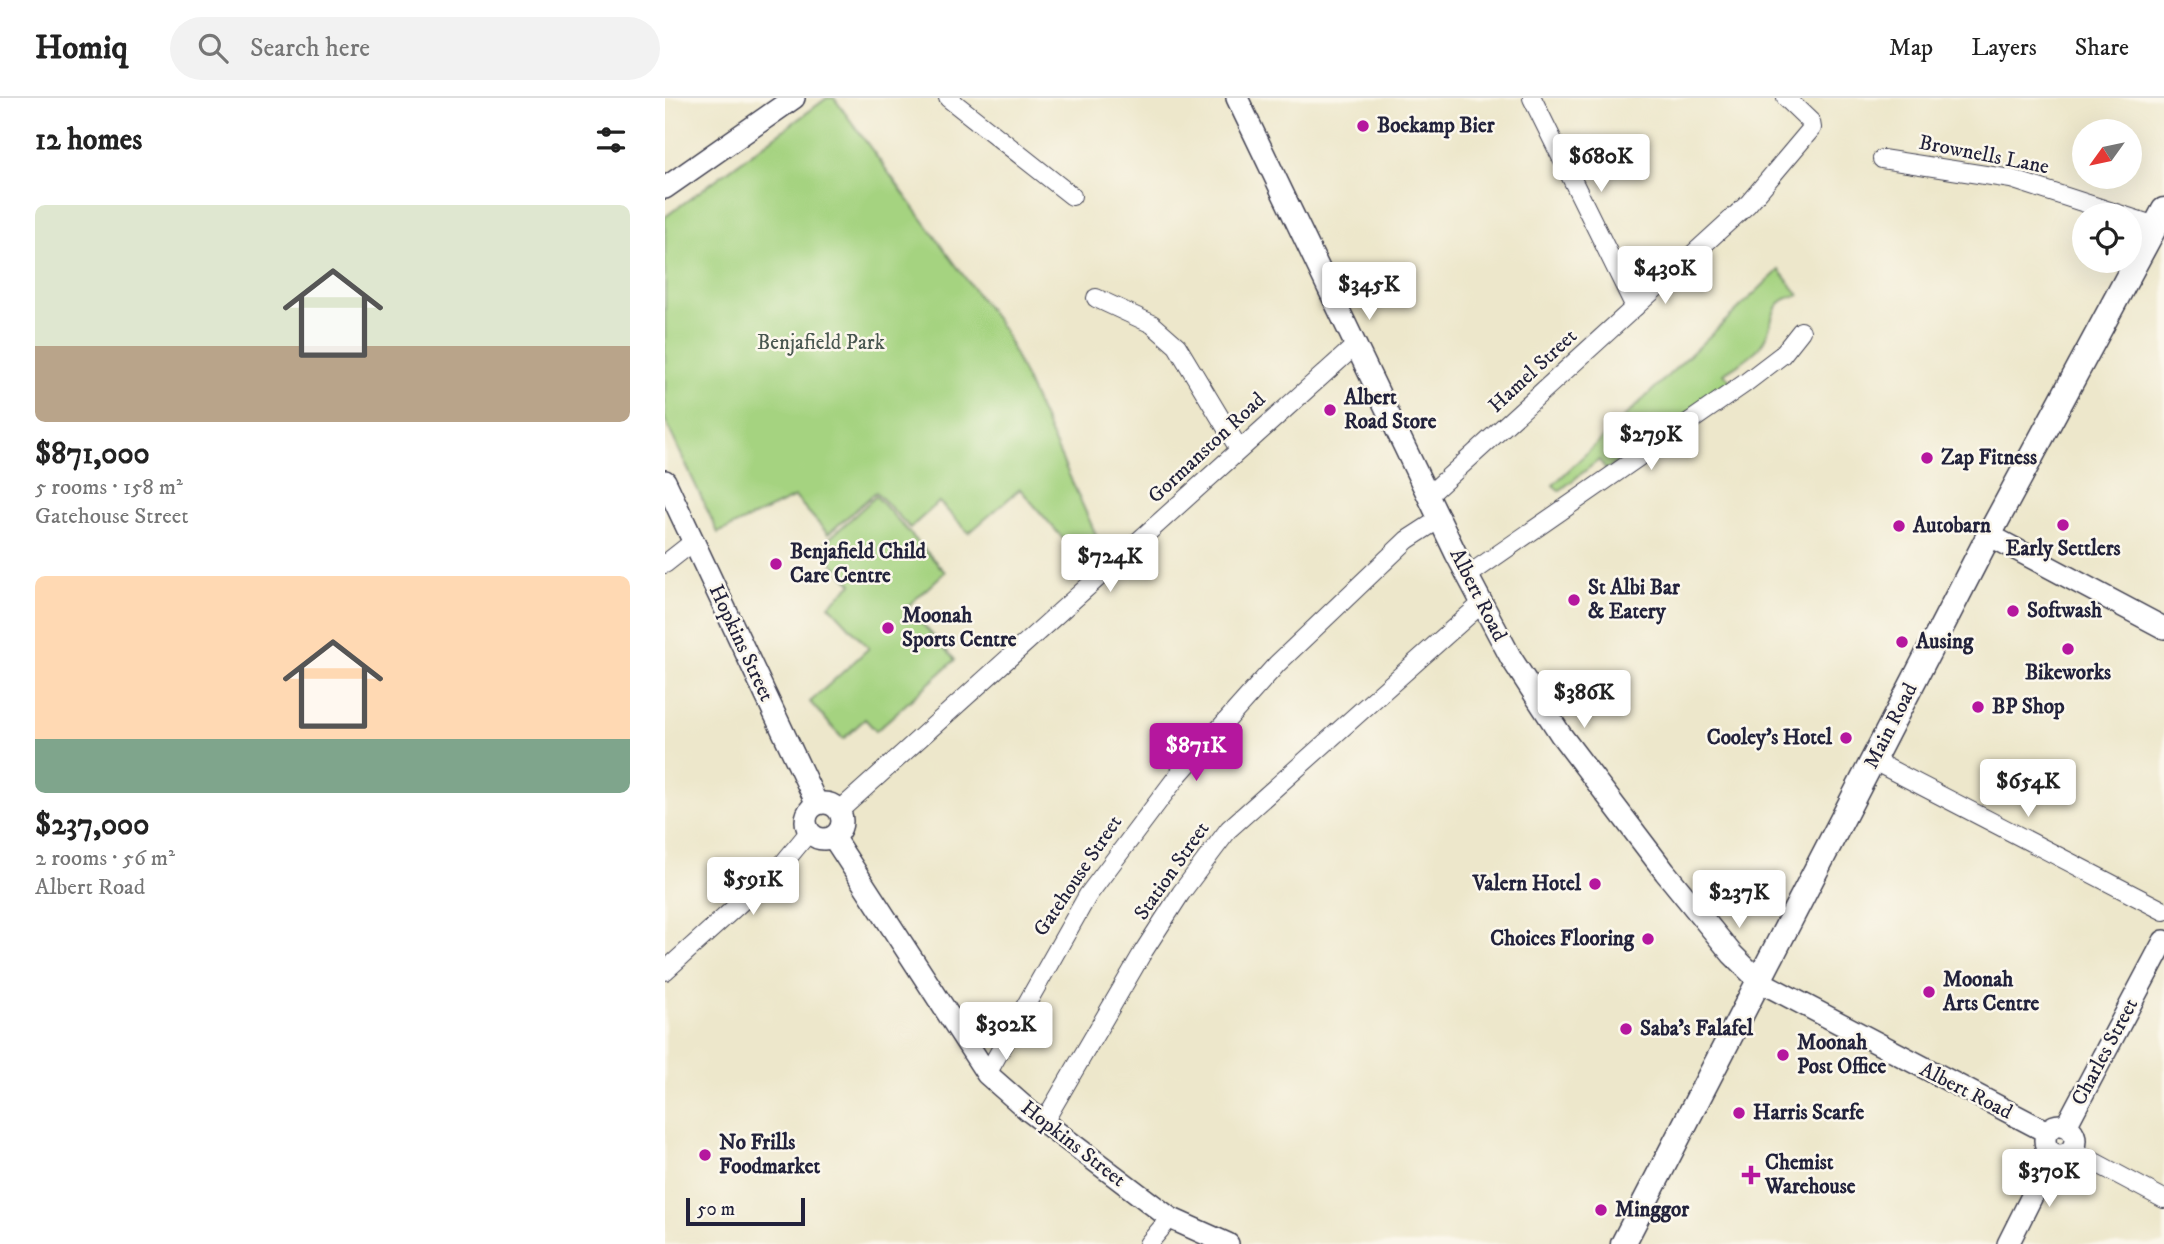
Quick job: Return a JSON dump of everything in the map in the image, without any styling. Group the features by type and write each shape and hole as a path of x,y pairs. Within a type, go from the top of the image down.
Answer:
{"main road":[{"name":"Main Road","path":"1623,1244 1989,536 2160,218"}],"street":[{"path":"665,188 794,98"},
{"path":"948,98 1072,196"},
{"name":"Albert Road","path":"1237,98 1481,604 1561,735 1665,872 1732,954 1759,981 2056,1129"},
{"path":"1532,98 1635,307"},
{"name":"Hamel Street","path":"1430,494 1748,204 1809,135 1811,122 1786,98"},
{"name":"Brownells Lane","path":"1882,159 2011,179 2160,218"},
{"path":"1095,298 1164,332 1177,346 1239,449"},
{"path":"1468,576 1744,384 1782,355 1801,331"},
{"name":"Gormanston Road","path":"839,811 1356,345"},
{"name":"Hopkins Street","path":"665,481 817,804"},
{"name":"Gatehouse Street","path":"987,1074 1088,895 1179,774 1277,664 1407,540 1441,518"},
{"path":"1989,536 2164,628"},
{"path":"665,565 694,542"},
{"name":"Station Street","path":"1044,1122 1149,942 1181,893 1229,830 1481,604"},
{"path":"1874,761 2164,911"},
{"path":"829,803 839,811 841,825 832,837 818,838 809,832 806,816 817,804 829,803"},
{"path":"665,971 781,866 809,832"},
{"name":"Hopkins Street","path":"832,837 987,1074 1044,1122 1170,1218 1228,1244"},
{"name":"Charles Street","path":"2056,1129 2161,952"},
{"path":"2056,1129 2046,1147 2164,1199"},
{"path":"2008,1244 2062,1152"},
{"path":"1148,1244 1170,1218"}],"green space":[{"name":"Benjafield Park","path":"827,98 834,98 1004,331 1102,548 1085,564 1020,489 969,533 939,502 910,528 876,492 828,534 795,497 718,533 665,420 665,217"},
{"path":"1779,270 1799,295 1788,298 1776,307 1761,345 1749,357 1724,373 1732,383 1606,470 1599,460 1559,491 1553,485"},
{"name":"Moonah Sports Centre","path":"876,496 945,572 907,607 955,660 876,731 865,719 843,739 810,702 869,648 829,605 852,584 819,548"}],"place":[{"name":"Boekamp Bier","path":"1363,126"},
{"name":"Albert Road Store","path":"1330,410"},
{"name":"Zap Fitness","path":"1927,458"},
{"name":"Early Settlers","path":"2063,525"},
{"name":"Autobarn","path":"1899,526"},
{"name":"Benjafield Child Care Centre","path":"776,564"},
{"name":"St Albi Bar & Eatery","path":"1574,600"},
{"name":"Softwash","path":"2013,611"},
{"name":"Moonah Sports Centre","path":"888,628"},
{"name":"Ausing","path":"1902,642"},
{"name":"Bikeworks","path":"2068,649"},
{"name":"BP Shop","path":"1978,707"},
{"name":"Cooley's Hotel","path":"1846,738"},
{"name":"Valern Hotel","path":"1595,884"},
{"name":"Choices Flooring","path":"1648,939"},
{"name":"Moonah Arts Centre","path":"1929,992"},
{"name":"Saba's Falafel","path":"1626,1029"},
{"name":"Moonah Post Office","path":"1783,1055"},
{"name":"Harris Scarfe","path":"1739,1113"},
{"name":"No Frills Foodmarket","path":"705,1155"},
{"name":"Chemist Warehouse","path":"1751,1175"},
{"name":"Minggor","path":"1601,1210"}]}
